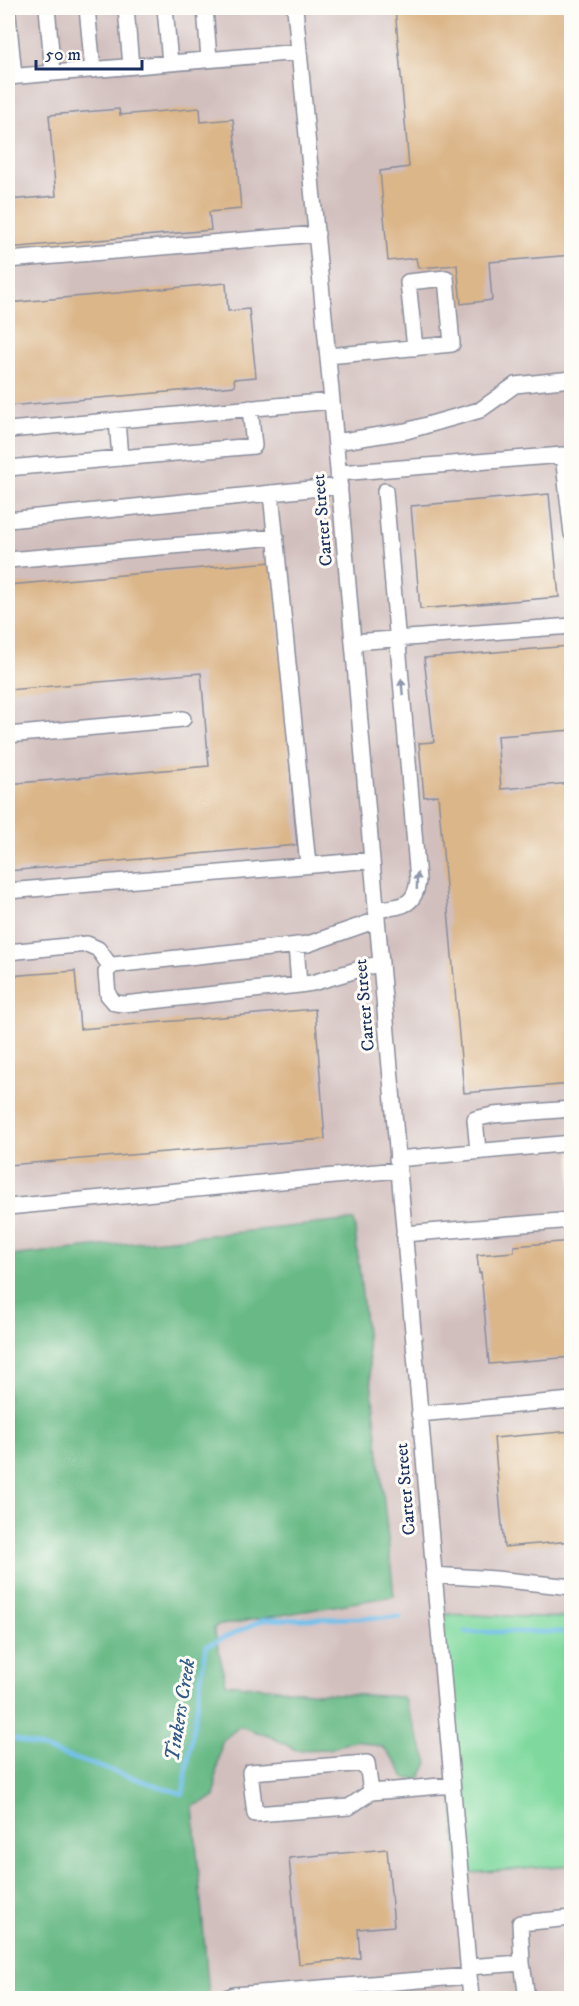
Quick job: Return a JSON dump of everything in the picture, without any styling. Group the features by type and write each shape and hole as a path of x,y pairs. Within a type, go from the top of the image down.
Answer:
{"street":[{"path":"47,8 53,73"},
{"path":"87,8 93,70"},
{"path":"126,8 131,66"},
{"path":"165,8 170,63"},
{"path":"205,8 209,59"},
{"name":"Carter Street","path":"295,8 333,401 471,1998"},
{"path":"8,15 11,77 299,51"},
{"path":"8,260 317,234"},
{"path":"328,356 415,348 452,344 446,278 408,282 415,348"},
{"path":"336,442 406,431 480,410 514,385 572,379"},
{"path":"8,430 333,401"},
{"path":"8,468 254,446 250,408"},
{"path":"117,420 120,458"},
{"path":"8,520 271,493 339,480 563,456 572,534"},
{"path":"381,963 312,984 124,1004 115,1003 108,995 106,972 111,967 123,963 308,944 411,902 417,893 418,880 385,491"},
{"path":"271,493 308,865"},
{"path":"8,560 276,537"},
{"path":"353,642 572,626"},
{"path":"8,735 183,719"},
{"path":"8,891 372,860"},
{"path":"8,952 87,944 98,949 111,967"},
{"path":"296,945 299,985"},
{"path":"478,1151 475,1119 493,1115 572,1109"},
{"path":"8,1207 398,1165 478,1151 572,1143"},
{"path":"404,1234 572,1220"},
{"path":"420,1414 572,1400"},
{"path":"433,1575 572,1587"},
{"path":"371,1792 367,1763 250,1772 255,1814 349,1807 371,1792 452,1785"},
{"path":"528,1998 522,1963 520,1923 572,1918"},
{"path":"226,1998 234,1995 468,1972 522,1963"}],"shaded area":[{"path":"8,8 571,8 571,1998 8,1998"}],"green space":[{"path":"354,1220 394,1596 216,1626 214,1629 226,1684 320,1693 403,1697 428,1763 420,1779 406,1779 395,1761 382,1747 356,1740 329,1749 296,1750 271,1737 240,1726 222,1741 216,1774 215,1797 193,1806 209,1998 8,1998 8,1256"},
{"path":"436,1614 571,1618 571,1865 459,1874"}],"building":[{"path":"395,8 572,8 572,255 489,262 492,300 461,304 457,265 418,268 416,258 388,261 380,171 409,167"},
{"path":"200,108 201,122 233,119 241,209 209,212 211,230 8,248 8,200 56,196 49,115 119,109 120,115"},
{"path":"226,283 228,311 249,309 256,377 234,379 235,386 8,406 8,303"},
{"path":"549,494 559,597 420,609 411,506"},
{"path":"272,562 297,845 8,871 8,784 209,766 201,673 8,690 8,585"},
{"path":"569,646 572,666 572,730 497,736 501,789 572,783 572,1084 464,1093 438,795 424,797 419,743 434,742 424,658"},
{"path":"75,971 80,1029 315,1009 325,1139 8,1165 8,976"},
{"path":"572,1241 572,1357 489,1364 481,1272 479,1273 477,1255 514,1252 514,1246"},
{"path":"572,1431 572,1541 504,1547 494,1438"},
{"path":"387,1849 394,1926 358,1929 360,1958 299,1964 289,1858"}],"waterway":[{"name":"Tinkers Creek","path":"8,1737 183,1794 206,1646 264,1620 400,1617"},
{"name":"Tinkers Creek","path":"465,1632 572,1632"}]}
